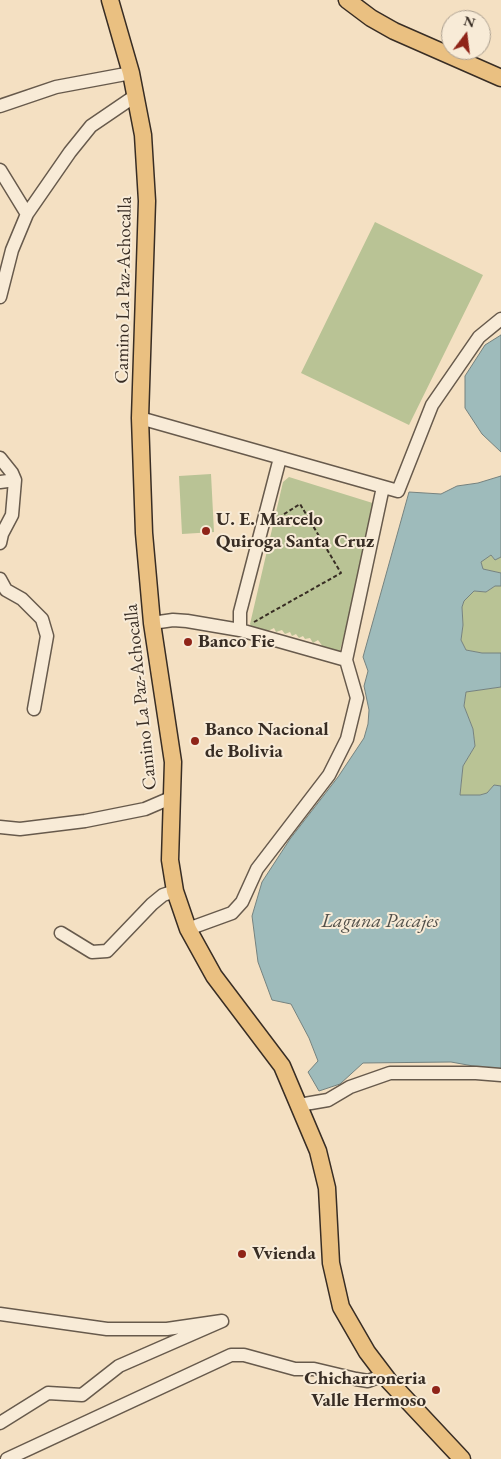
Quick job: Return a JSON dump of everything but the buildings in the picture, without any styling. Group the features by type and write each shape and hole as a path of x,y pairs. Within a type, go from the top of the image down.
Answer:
{"main road":[{"name":"Camino La Paz-Achocalla","path":"110,0 131,73 143,135 147,201 140,418 144,533 152,623 173,762 170,860 175,891 188,930 214,976 282,1066 318,1151 327,1188 331,1263 341,1307 367,1352 384,1376 462,1459"},
{"path":"347,0 371,18 394,31 501,78"}],"street":[{"path":"0,106 56,87 131,73"},
{"path":"0,297 12,250 27,214 70,152 91,126 135,96"},
{"path":"0,170 27,214"},
{"path":"140,418 398,491 432,405 479,336 501,319"},
{"path":"0,458 15,480 12,515 2,534 0,543"},
{"path":"245,627 240,612 280,458"},
{"path":"0,482 15,480"},
{"path":"188,930 232,913 242,902 257,869 329,775 347,739 357,698 346,660 384,487"},
{"path":"0,579 6,590 22,599 42,619 47,636 34,708"},
{"path":"152,623 173,620 245,627 346,660"},
{"path":"0,827 20,829 85,821 144,810 173,797"},
{"path":"61,933 92,952 107,951 152,904 163,895 175,891"},
{"path":"299,1105 328,1100 350,1087 390,1073 476,1073 501,1075"},
{"path":"0,1314 107,1328 167,1330 222,1322 119,1366 82,1395 48,1393 0,1423"},
{"path":"7,1459 231,1354 244,1355 295,1369 314,1369 368,1381 384,1376"}],"path":[{"path":"245,627 341,573 300,504 274,520"}],"green space":[{"path":"375,222 483,275 409,425 301,373"},
{"path":"211,474 214,532 182,534 179,476"},
{"path":"289,477 379,505 339,654 326,651 318,640 313,643 310,638 305,639 303,636 299,638 296,634 292,636 290,632 285,634 282,630 276,632 274,628 264,633 253,630 250,624 283,482"},
{"path":"491,555 495,560 501,557 501,573 483,569 481,561"},
{"path":"495,586 501,586 501,653 482,653 466,650 461,640 463,625 462,607 464,601 474,591 486,592"},
{"path":"501,687 501,786 494,785 487,793 480,795 460,796 463,766 475,746 473,729 464,706 466,692"}],"water":[{"path":"501,335 501,452 482,434 465,408 465,376 485,345"},
{"name":"Laguna Pacajes","path":"501,476 501,557 495,560 491,555 481,562 483,569 501,573 501,586 495,586 486,592 474,591 464,601 462,607 463,625 461,640 466,650 482,653 501,653 501,687 466,692 464,706 473,729 475,746 463,766 460,795 480,795 487,793 494,785 501,786 501,1071 451,1062 363,1063 340,1084 319,1091 308,1072 318,1061 309,1038 291,1004 272,1000 258,962 252,916 262,882 290,839 338,777 364,738 369,710 364,686 368,671 363,657 409,492 441,494 457,486 478,483"}],"place":[{"name":"U. E. Marcelo Quiroga Santa Cruz","path":"206,531"},
{"name":"Banco Fie","path":"188,642"},
{"name":"Banco Nacional de Bolivia","path":"195,741"},
{"name":"Vvienda","path":"242,1254"},
{"name":"Chicharroneria Valle Hermoso","path":"436,1390"}]}
